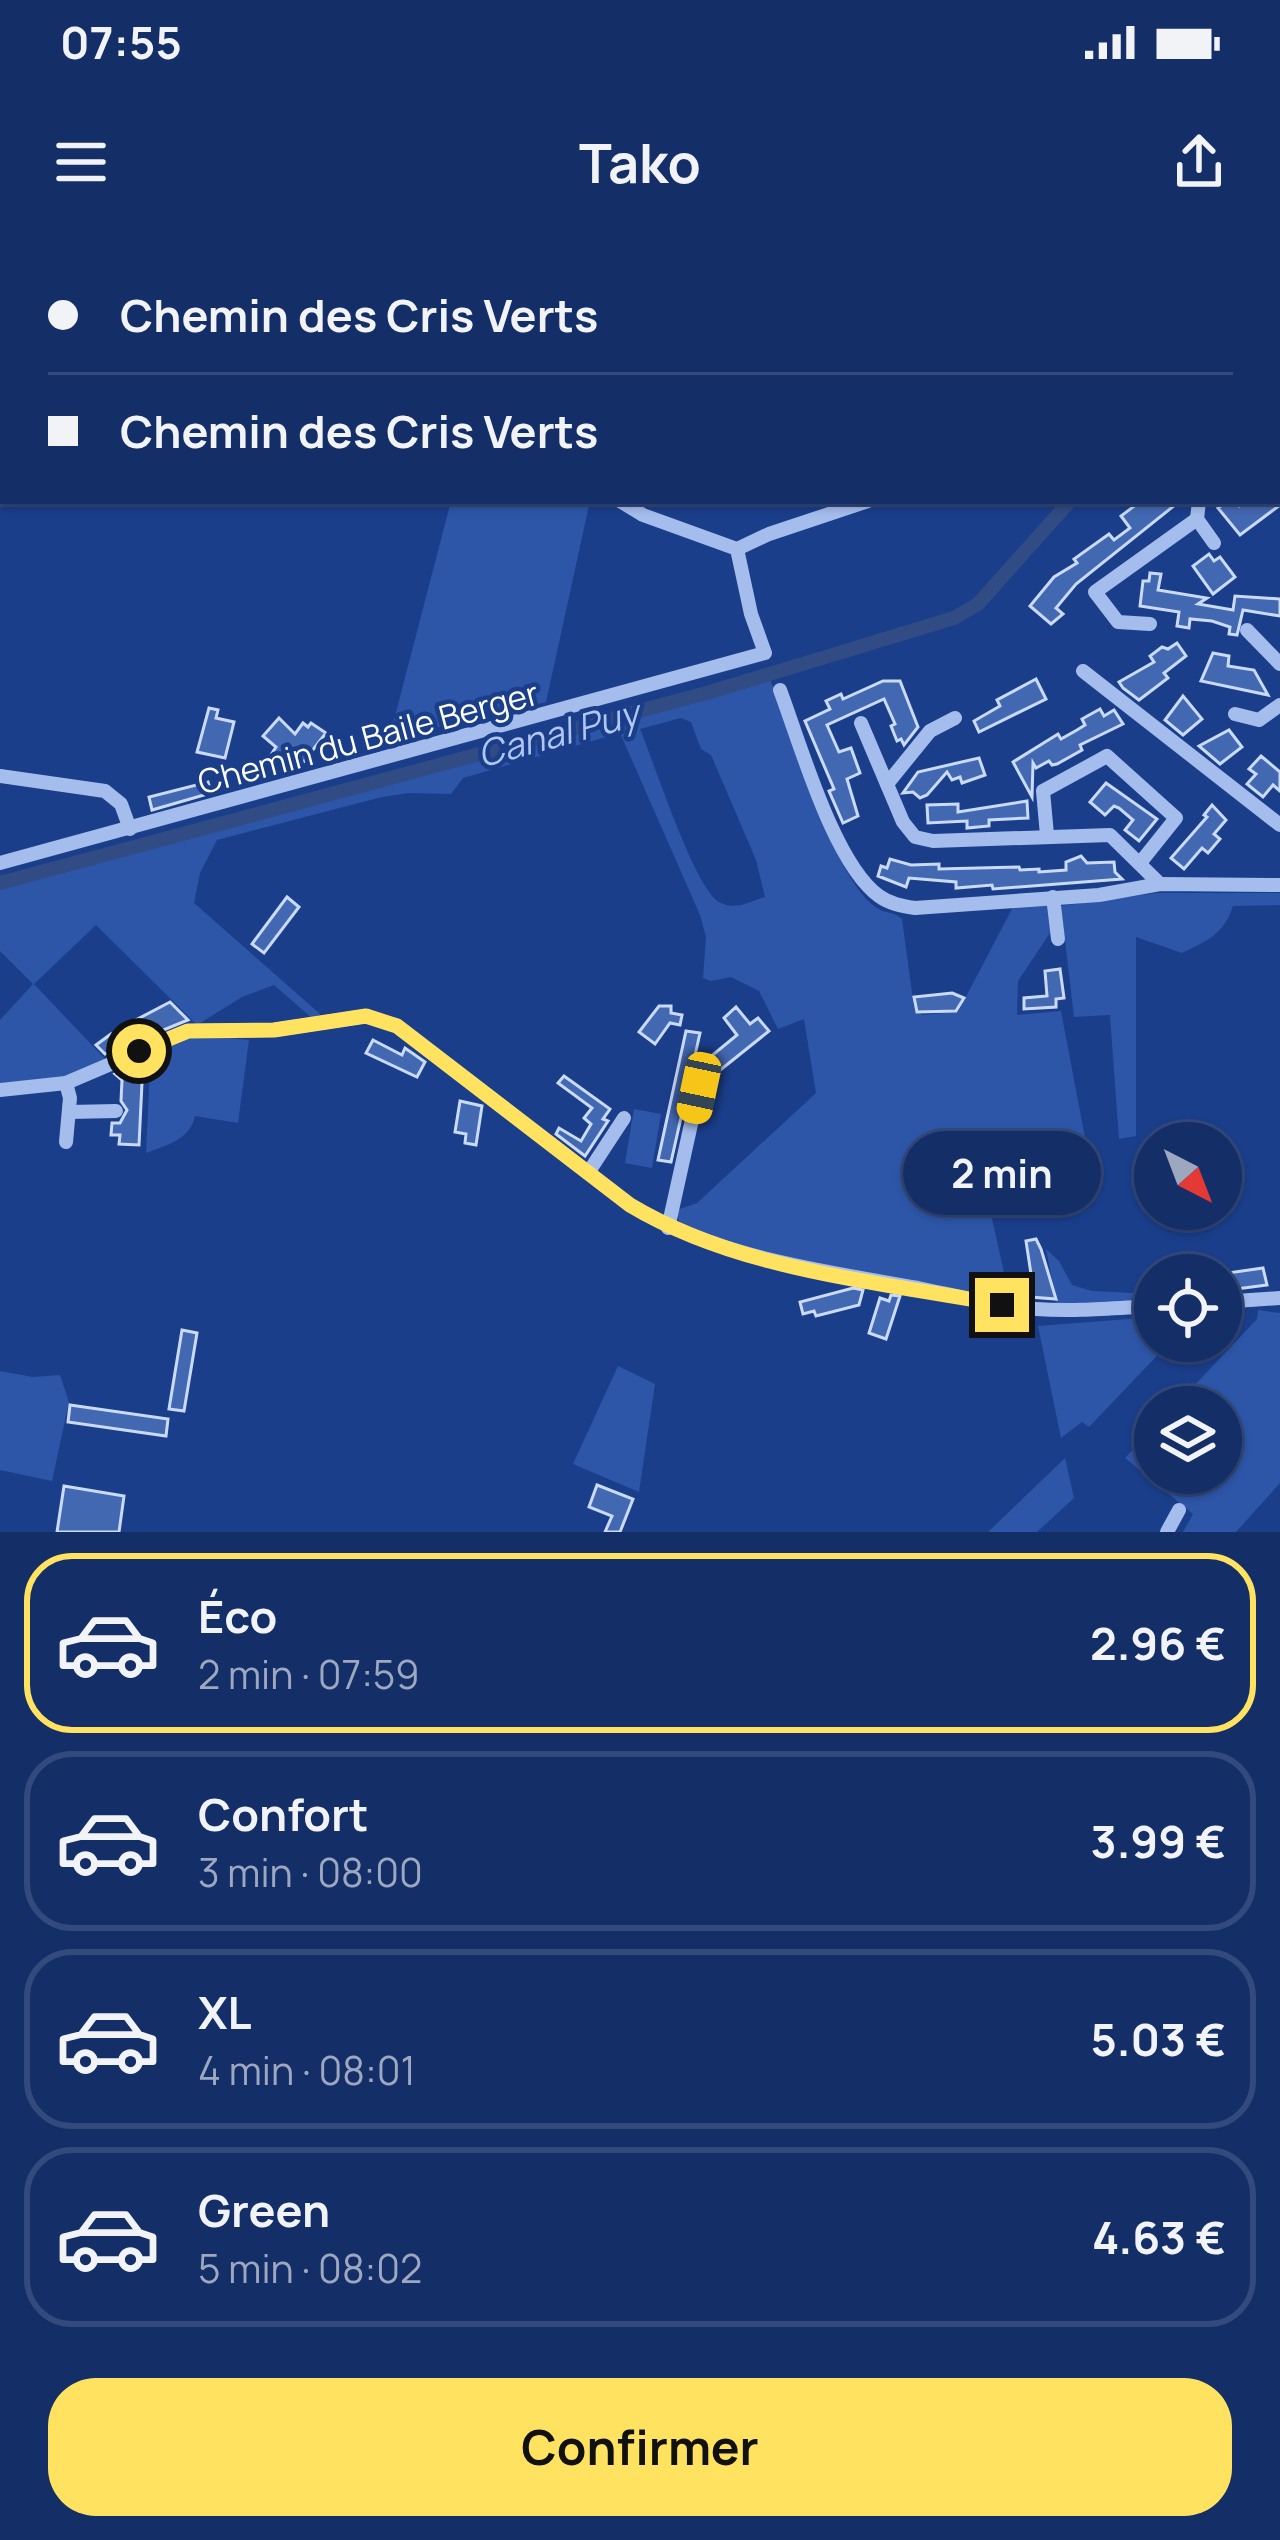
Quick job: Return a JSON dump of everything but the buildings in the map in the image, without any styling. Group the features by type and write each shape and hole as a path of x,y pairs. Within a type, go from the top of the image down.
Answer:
{"street":[{"path":"625,504 737,549 837,506"},
{"path":"1199,504 1197,519 1214,543"},
{"path":"1150,624 1118,622 1095,592 1197,519"},
{"name":"Chemin du Baile Berger","path":"0,863 765,653 737,549"},
{"path":"1247,630 1280,664"},
{"path":"1083,671 1280,825"},
{"path":"780,690 833,831 876,895 895,905 915,908 1099,895 1160,884 1280,885"},
{"path":"1235,714 1259,720 1280,705"},
{"path":"887,784 930,731 955,718"},
{"path":"861,723 903,822 915,837 933,841 1110,835 1160,884"},
{"path":"1047,835 1043,790 1107,756 1176,818 1140,863"},
{"path":"0,776 106,791 121,804 130,829"},
{"path":"1053,897 1058,939"},
{"path":"0,1090 66,1083 188,1031 274,1030 379,1017 588,1173 668,1228 706,1244 824,1272 1002,1305 1134,1307"},
{"path":"66,1083 66,1142"},
{"path":"668,1228 699,1088"},
{"path":"69,1112 116,1111"},
{"path":"588,1173 624,1118"},
{"path":"1242,1301 1280,1298"},
{"path":"1167,1532 1179,1510"}],"shaded area":[{"path":"450,504 589,504 546,702 389,739"},
{"path":"770,679 814,803 845,868 877,908 902,919 914,1007 922,1015 958,1012 1014,905 1047,906 1050,933 1018,981 1017,1015 1061,1011 1086,1143 978,1155 1010,1300 800,1263 679,1223 677,1210 697,1203 816,1093 804,1019 778,1029 759,991 731,977 703,978 706,937 700,915 620,733 463,778 451,794 382,797 217,840 200,873 194,903 320,1014 314,1020 274,985 242,997 197,1025 96,925 34,984 106,1060 49,1083 0,1084 0,1020 33,984 0,951 0,885","holes":["681,718 691,722 701,749 711,755 756,860 765,897 736,906 719,902 687,849 640,729"]},
{"path":"1156,893 1280,893 1280,905 1233,906 1220,930 1182,953 1136,937 1134,1136 1119,1139 1110,1015 1074,1017 1061,906"},
{"path":"202,1035 249,1040 238,1123 195,1116 183,1136 146,1153 151,1049"},
{"path":"634,1109 661,1114 652,1168 625,1163"},
{"path":"1046,1249 1072,1285 1134,1293 1134,1303 1057,1305"},
{"path":"1258,1310 1280,1313 1280,1483 1236,1532 1183,1532 1193,1514 1169,1494 1242,1494 1242,1386 1194,1386 1216,1362 1242,1362 1242,1335 1257,1319"},
{"path":"1134,1319 1134,1362 1151,1362 1089,1427 1082,1422 1061,1438 1038,1326"},
{"path":"618,1366 655,1384 639,1492 573,1464"},
{"path":"0,1371 33,1377 60,1375 69,1402 52,1481 0,1470"},
{"path":"1065,1458 1074,1498 1037,1532 988,1532"}],"waterway":[{"name":"Canal Puy","path":"0,883 710,692 954,618 978,604 1067,504"}],"route":[{"path":"139,1051 188,1031 274,1030 379,1017 630,1205 668,1228 706,1244 824,1272 1002,1305"}]}
